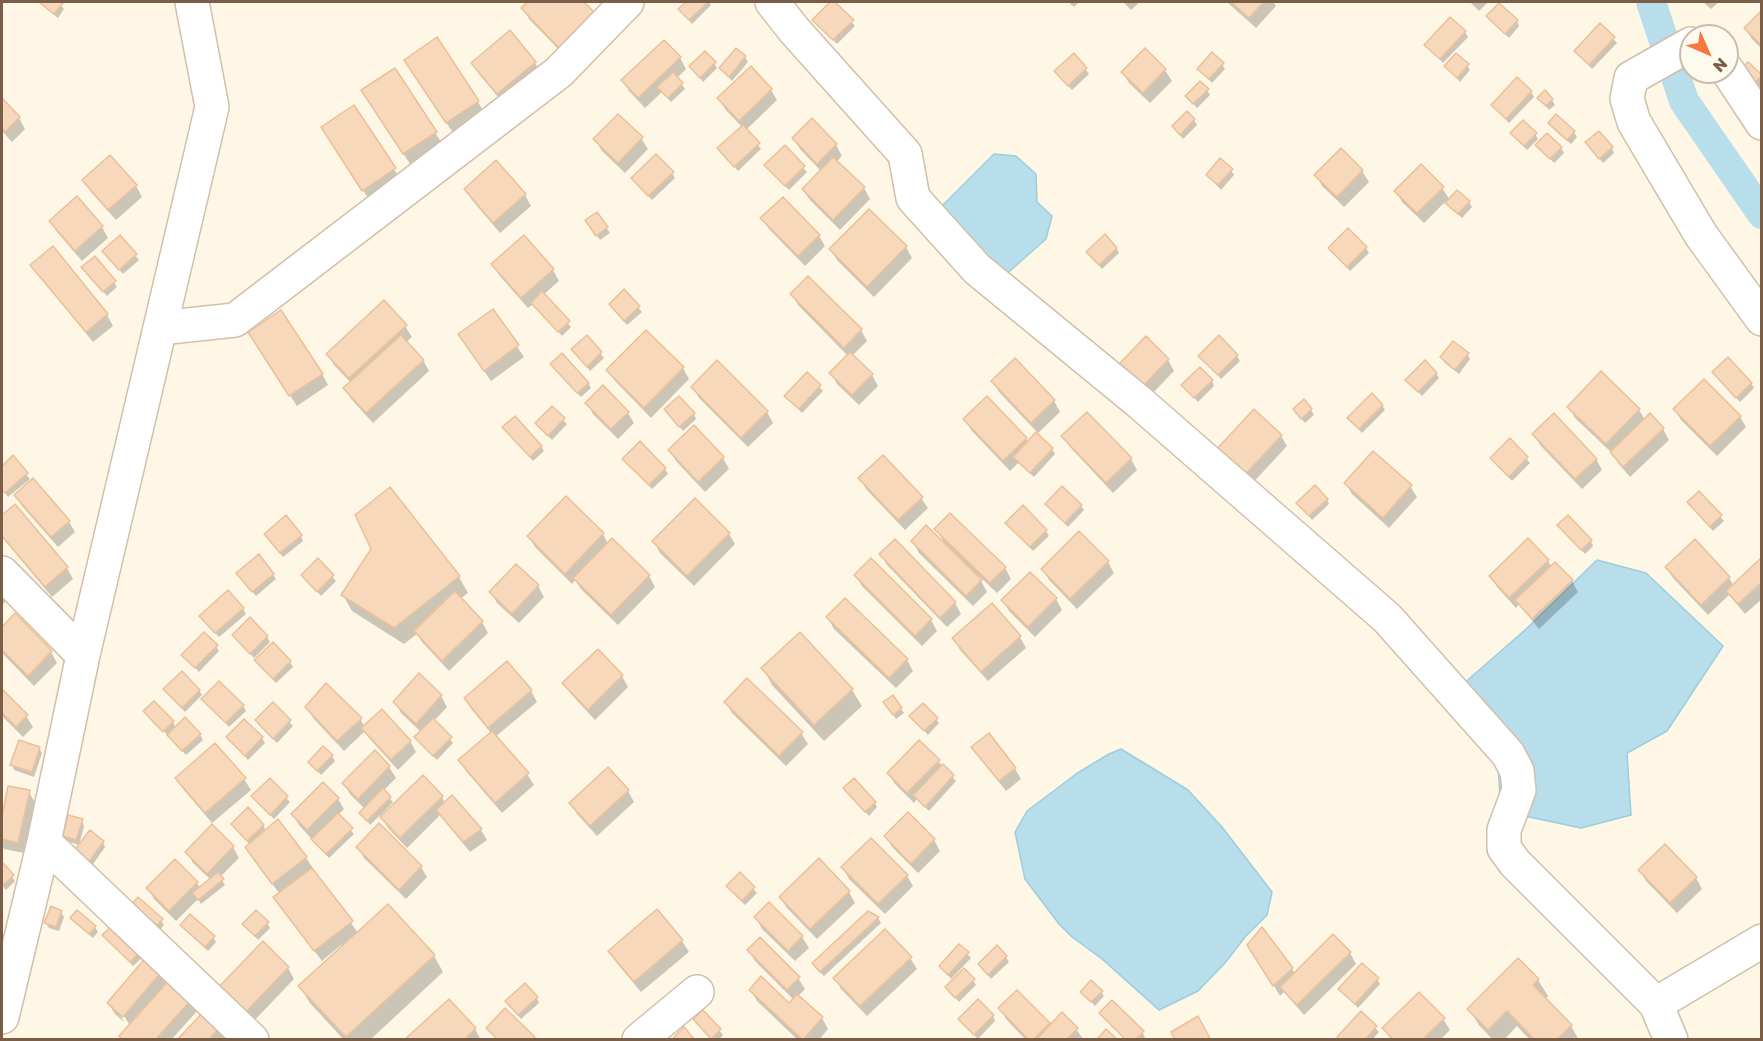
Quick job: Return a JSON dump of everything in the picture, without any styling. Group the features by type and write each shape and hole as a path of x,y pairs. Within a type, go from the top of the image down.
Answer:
{"street":[{"path":"2,1017 44,842 82,655 212,107 192,2"},
{"path":"160,328 235,320 559,72 627,2"},
{"path":"772,2 794,30 905,154 913,198 977,269 1139,402 1387,618 1508,754 1517,771 1519,790 1504,830 1504,848 1515,862 1656,1004 1671,1040"},
{"path":"1679,51 1631,78 1627,99 1634,122 1701,235 1761,319"},
{"path":"1736,84 1761,123"},
{"path":"2,573 82,655"},
{"path":"44,842 252,1040"},
{"path":"1656,1004 1761,941"},
{"path":"639,1040 697,992"}],"water":[{"path":"994,154 1016,156 1036,174 1037,202 1052,216 1046,239 1003,277 936,212"},
{"path":"1597,560 1646,573 1723,646 1667,731 1627,753 1631,815 1581,828 1501,811 1498,766 1446,699 1525,630"},
{"path":"1121,749 1188,790 1222,827 1272,892 1267,915 1245,937 1225,963 1198,991 1159,1010 1059,924 1025,879 1015,832 1027,811 1076,774"}],"building":[{"path":"39,2 60,2 63,3 54,14"},
{"path":"527,2 584,2 595,13 559,48 521,8"},
{"path":"686,2 708,2 689,20 678,9"},
{"path":"830,2 835,2 854,20 833,40 812,20"},
{"path":"1231,2 1264,2 1249,18"},
{"path":"1499,3 1518,20 1505,34 1486,16"},
{"path":"1762,10 1762,46 1744,28"},
{"path":"1450,17 1466,31 1440,59 1424,45"},
{"path":"1600,23 1615,37 1589,65 1574,51"},
{"path":"510,30 536,62 497,94 471,63"},
{"path":"437,37 479,101 446,123 404,60"},
{"path":"664,40 681,57 638,98 621,80"},
{"path":"736,48 746,56 729,77 719,68"},
{"path":"1145,48 1166,69 1143,93 1121,72"},
{"path":"705,51 716,62 700,78 689,66"},
{"path":"1212,52 1224,63 1209,79 1197,69"},
{"path":"1074,53 1087,68 1068,86 1054,71"},
{"path":"1456,53 1469,64 1457,78 1444,66"},
{"path":"1748,62 1762,75 1750,88 1739,76 1739,70"},
{"path":"751,66 772,89 739,121 717,98"},
{"path":"395,68 437,132 403,154 361,90"},
{"path":"673,72 683,83 668,98 657,87"},
{"path":"1517,77 1532,91 1506,119 1491,105"},
{"path":"1200,81 1209,89 1193,104 1185,96"},
{"path":"1545,90 1553,99 1546,106 1537,98"},
{"path":"2,98 20,117 5,132 2,128"},
{"path":"354,105 396,168 362,191 321,127"},
{"path":"1187,111 1195,119 1180,135 1172,126"},
{"path":"618,114 643,137 618,163 593,139"},
{"path":"1556,114 1575,131 1567,140 1548,123"},
{"path":"812,118 837,144 817,164 792,138"},
{"path":"1523,120 1537,133 1524,146 1510,133"},
{"path":"743,125 760,143 734,167 717,148"},
{"path":"1599,131 1613,147 1599,159 1585,142"},
{"path":"1547,133 1562,147 1550,159 1535,145"},
{"path":"785,145 805,166 785,186 764,165"},
{"path":"1341,148 1363,170 1337,197 1314,175"},
{"path":"656,154 674,172 648,196 631,178"},
{"path":"110,155 137,185 108,210 82,180"},
{"path":"833,157 865,187 833,220 802,189"},
{"path":"1220,158 1233,169 1218,185 1206,175"},
{"path":"496,160 526,194 493,223 464,189"},
{"path":"1421,164 1444,187 1417,213 1394,191"},
{"path":"1457,190 1470,201 1458,214 1445,203"},
{"path":"77,196 103,226 75,251 49,221"},
{"path":"783,197 820,235 798,256 760,218"},
{"path":"869,209 907,246 867,287 829,249"},
{"path":"597,212 608,227 596,236 585,220"},
{"path":"1348,228 1367,247 1347,267 1328,248"},
{"path":"1105,234 1117,248 1099,265 1086,252"},
{"path":"120,235 137,254 119,270 102,251"},
{"path":"524,235 554,269 521,298 491,264"},
{"path":"53,246 108,314 86,332 30,265"},
{"path":"95,256 116,281 103,292 81,267"},
{"path":"808,276 862,329 844,348 790,294"},
{"path":"624,289 640,306 624,321 609,304"},
{"path":"542,291 570,321 558,332 531,303"},
{"path":"384,300 407,325 349,378 326,354"},
{"path":"493,309 519,345 484,371 458,334"},
{"path":"281,310 323,374 289,396 248,332"},
{"path":"646,330 684,367 644,408 606,370"},
{"path":"401,335 424,360 366,413 343,388"},
{"path":"587,335 602,352 587,367 571,349"},
{"path":"1219,335 1238,355 1218,375 1198,356"},
{"path":"1146,336 1169,359 1143,386 1120,363"},
{"path":"1453,341 1469,353 1455,370 1440,357"},
{"path":"850,352 873,374 852,395 829,373"},
{"path":"562,353 589,383 577,393 550,364"},
{"path":"1728,357 1752,383 1736,398 1712,372"},
{"path":"1015,358 1055,400 1031,423 991,381"},
{"path":"717,360 768,411 741,438 691,387"},
{"path":"1425,360 1437,373 1418,392 1405,380"},
{"path":"1200,367 1213,380 1194,398 1181,385"},
{"path":"1601,371 1640,409 1606,444 1567,407"},
{"path":"807,372 821,385 799,409 784,396"},
{"path":"1704,379 1741,416 1710,446 1673,409"},
{"path":"603,385 629,412 611,429 585,403"},
{"path":"1372,393 1383,405 1359,429 1347,418"},
{"path":"679,396 695,413 679,427 664,409"},
{"path":"987,396 1027,438 1003,461 963,419"},
{"path":"1304,399 1312,409 1301,419 1293,409"},
{"path":"552,406 565,418 548,436 535,423"},
{"path":"1254,409 1282,435 1242,478 1214,452"},
{"path":"1087,412 1132,458 1106,483 1061,436"},
{"path":"1554,413 1597,459 1575,479 1532,434"},
{"path":"1650,413 1664,428 1623,467 1610,452"},
{"path":"515,416 542,446 530,457 502,427"},
{"path":"694,425 724,457 698,482 668,450"},
{"path":"1036,432 1053,448 1030,473 1013,457"},
{"path":"1510,438 1528,457 1509,477 1490,458"},
{"path":"640,441 666,468 649,485 622,459"},
{"path":"1373,451 1412,485 1383,518 1344,483"},
{"path":"13,455 28,473 5,493 2,490 2,466"},
{"path":"883,455 923,497 898,520 858,478"},
{"path":"33,478 70,521 51,537 14,495"},
{"path":"1315,485 1328,499 1309,516 1296,503"},
{"path":"1062,486 1082,505 1065,523 1045,504"},
{"path":"390,487 460,576 394,628 341,595 371,549 355,515"},
{"path":"1699,491 1722,515 1710,527 1687,502"},
{"path":"566,496 604,533 565,574 527,536"},
{"path":"695,498 730,533 687,576 652,541"},
{"path":"15,504 68,567 45,587 2,536 2,515"},
{"path":"1023,505 1047,530 1030,547 1005,523"},
{"path":"950,513 1006,567 990,583 934,529"},
{"path":"286,515 302,535 280,553 264,534"},
{"path":"1568,515 1592,540 1581,550 1557,525"},
{"path":"926,525 982,580 966,596 911,541"},
{"path":"1079,531 1109,561 1070,599 1041,569"},
{"path":"612,538 650,575 611,615 573,578"},
{"path":"1528,538 1549,560 1509,598 1489,576"},
{"path":"895,539 956,602 940,618 879,554"},
{"path":"1695,539 1730,577 1701,605 1665,567"},
{"path":"259,554 274,574 252,592 236,573"},
{"path":"1762,557 1762,582 1738,604 1726,591"},
{"path":"318,558 334,575 317,592 301,575"},
{"path":"871,558 932,619 915,636 854,575"},
{"path":"1555,562 1573,580 1532,619 1515,600"},
{"path":"516,564 539,585 512,614 489,592"},
{"path":"1030,572 1057,598 1028,627 1001,600"},
{"path":"228,590 244,608 215,633 199,616"},
{"path":"455,591 483,621 442,661 414,631"},
{"path":"845,598 908,659 889,678 826,617"},
{"path":"992,603 1021,636 981,672 952,638"},
{"path":"15,613 52,651 28,676 2,650 2,627"},
{"path":"250,617 268,636 250,654 232,635"},
{"path":"204,632 218,645 195,668 181,655"},
{"path":"800,632 853,689 814,725 761,668"},
{"path":"273,642 291,661 273,679 254,660"},
{"path":"598,649 623,675 588,710 562,683"},
{"path":"507,661 532,690 488,728 464,698"},
{"path":"182,671 200,690 182,708 163,689"},
{"path":"419,673 442,695 416,724 393,702"},
{"path":"747,678 803,732 779,756 724,702"},
{"path":"219,681 244,705 226,723 201,699"},
{"path":"326,683 362,718 337,741 305,707"},
{"path":"2,689 28,715 16,727 2,713"},
{"path":"893,695 902,708 893,715 883,702"},
{"path":"154,701 174,721 163,732 143,711"},
{"path":"273,702 291,720 273,739 255,720"},
{"path":"923,703 938,718 924,731 909,716"},
{"path":"382,709 411,741 391,760 361,728"},
{"path":"185,717 201,734 182,751 167,735"},
{"path":"433,718 452,737 433,756 414,737"},
{"path":"244,719 263,737 245,756 226,737"},
{"path":"492,731 529,773 495,803 458,760"},
{"path":"989,733 1016,768 999,781 971,747"},
{"path":"19,740 40,747 32,772 10,765"},
{"path":"919,740 940,760 907,793 887,773"},
{"path":"215,743 246,778 205,813 175,778"},
{"path":"323,746 333,755 317,771 308,762"},
{"path":"375,750 390,766 358,799 342,783"},
{"path":"943,764 954,775 925,807 913,795"},
{"path":"608,767 629,790 590,826 569,803"},
{"path":"423,775 443,796 400,838 380,817"},
{"path":"270,778 288,796 270,815 251,796"},
{"path":"854,778 876,802 865,812 843,788"},
{"path":"323,782 339,798 307,830 291,814"},
{"path":"8,786 30,790 18,843 2,839 2,816"},
{"path":"383,788 391,797 367,821 359,813"},
{"path":"452,795 482,829 463,842 436,810"},
{"path":"248,807 264,825 247,841 231,824"},
{"path":"908,812 935,839 911,864 884,836"},
{"path":"338,813 353,828 326,854 311,839"},
{"path":"68,815 83,819 76,840 62,836"},
{"path":"278,819 307,857 272,884 245,847"},
{"path":"379,823 422,866 399,890 356,847"},
{"path":"212,824 234,846 207,874 185,852"},
{"path":"90,830 104,841 88,863 73,852"},
{"path":"871,838 908,875 878,904 841,867"},
{"path":"1665,844 1697,877 1670,903 1638,870"},
{"path":"819,858 850,891 810,929 779,897"},
{"path":"175,859 198,882 169,911 146,888"},
{"path":"2,862 14,875 2,886"},
{"path":"312,868 353,921 314,951 273,897"},
{"path":"218,872 224,879 198,900 192,893"},
{"path":"740,872 755,887 742,901 726,886"},
{"path":"138,897 163,919 151,931 127,909"},
{"path":"769,902 803,936 788,951 754,917"},
{"path":"388,904 435,955 346,1037 298,986"},
{"path":"51,906 62,911 56,927 44,923"},
{"path":"657,909 683,940 634,982 608,951"},
{"path":"77,910 96,926 89,934 70,918"},
{"path":"256,910 269,922 255,936 242,924"},
{"path":"868,911 879,917 820,972 812,963"},
{"path":"190,914 215,936 205,947 180,925"},
{"path":"116,922 143,949 130,962 102,935"},
{"path":"1262,927 1293,968 1273,986 1247,945"},
{"path":"885,929 912,957 860,1006 833,978"},
{"path":"1333,934 1351,952 1297,1005 1280,987"},
{"path":"760,937 800,977 787,990 747,950"},
{"path":"263,941 289,967 242,1016 216,990"},
{"path":"959,944 969,952 948,975 939,966"},
{"path":"997,945 1007,956 988,975 978,964"},
{"path":"148,955 164,969 123,1017 107,1003"},
{"path":"1518,958 1539,979 1533,985 1572,1025 1557,1040 1535,1040 1507,1011 1488,1030 1467,1009"},
{"path":"1362,963 1379,978 1355,1004 1338,989"},
{"path":"964,968 975,979 955,998 945,987"},
{"path":"761,976 789,1003 797,994 823,1017 803,1040 749,990"},
{"path":"171,978 193,998 155,1040 123,1040 119,1036"},
{"path":"1091,980 1103,991 1091,1002 1080,992"},
{"path":"525,983 538,997 518,1015 505,1001"},
{"path":"1017,990 1050,1023 1033,1040 1029,1040 998,1008"},
{"path":"1419,992 1445,1018 1422,1040 1394,1040 1382,1028"},
{"path":"449,999 476,1028 464,1040 404,1040"},
{"path":"978,999 994,1015 974,1035 958,1019"},
{"path":"1112,1000 1144,1031 1135,1040 1126,1040 1099,1013"},
{"path":"505,1008 535,1037 532,1040 498,1040 486,1028"},
{"path":"205,1010 221,1026 208,1040 177,1040"},
{"path":"703,1010 721,1029 711,1039 693,1019"},
{"path":"1361,1011 1377,1026 1365,1040 1340,1040 1337,1037"},
{"path":"1062,1012 1078,1028 1066,1040 1036,1040"},
{"path":"1198,1016 1211,1040 1175,1040 1171,1032"},
{"path":"684,1027 695,1040 677,1040 674,1037"},
{"path":"1106,1029 1118,1040 1096,1040"}],"waterway":[{"path":"1651,2 1684,101 1762,214"}]}
